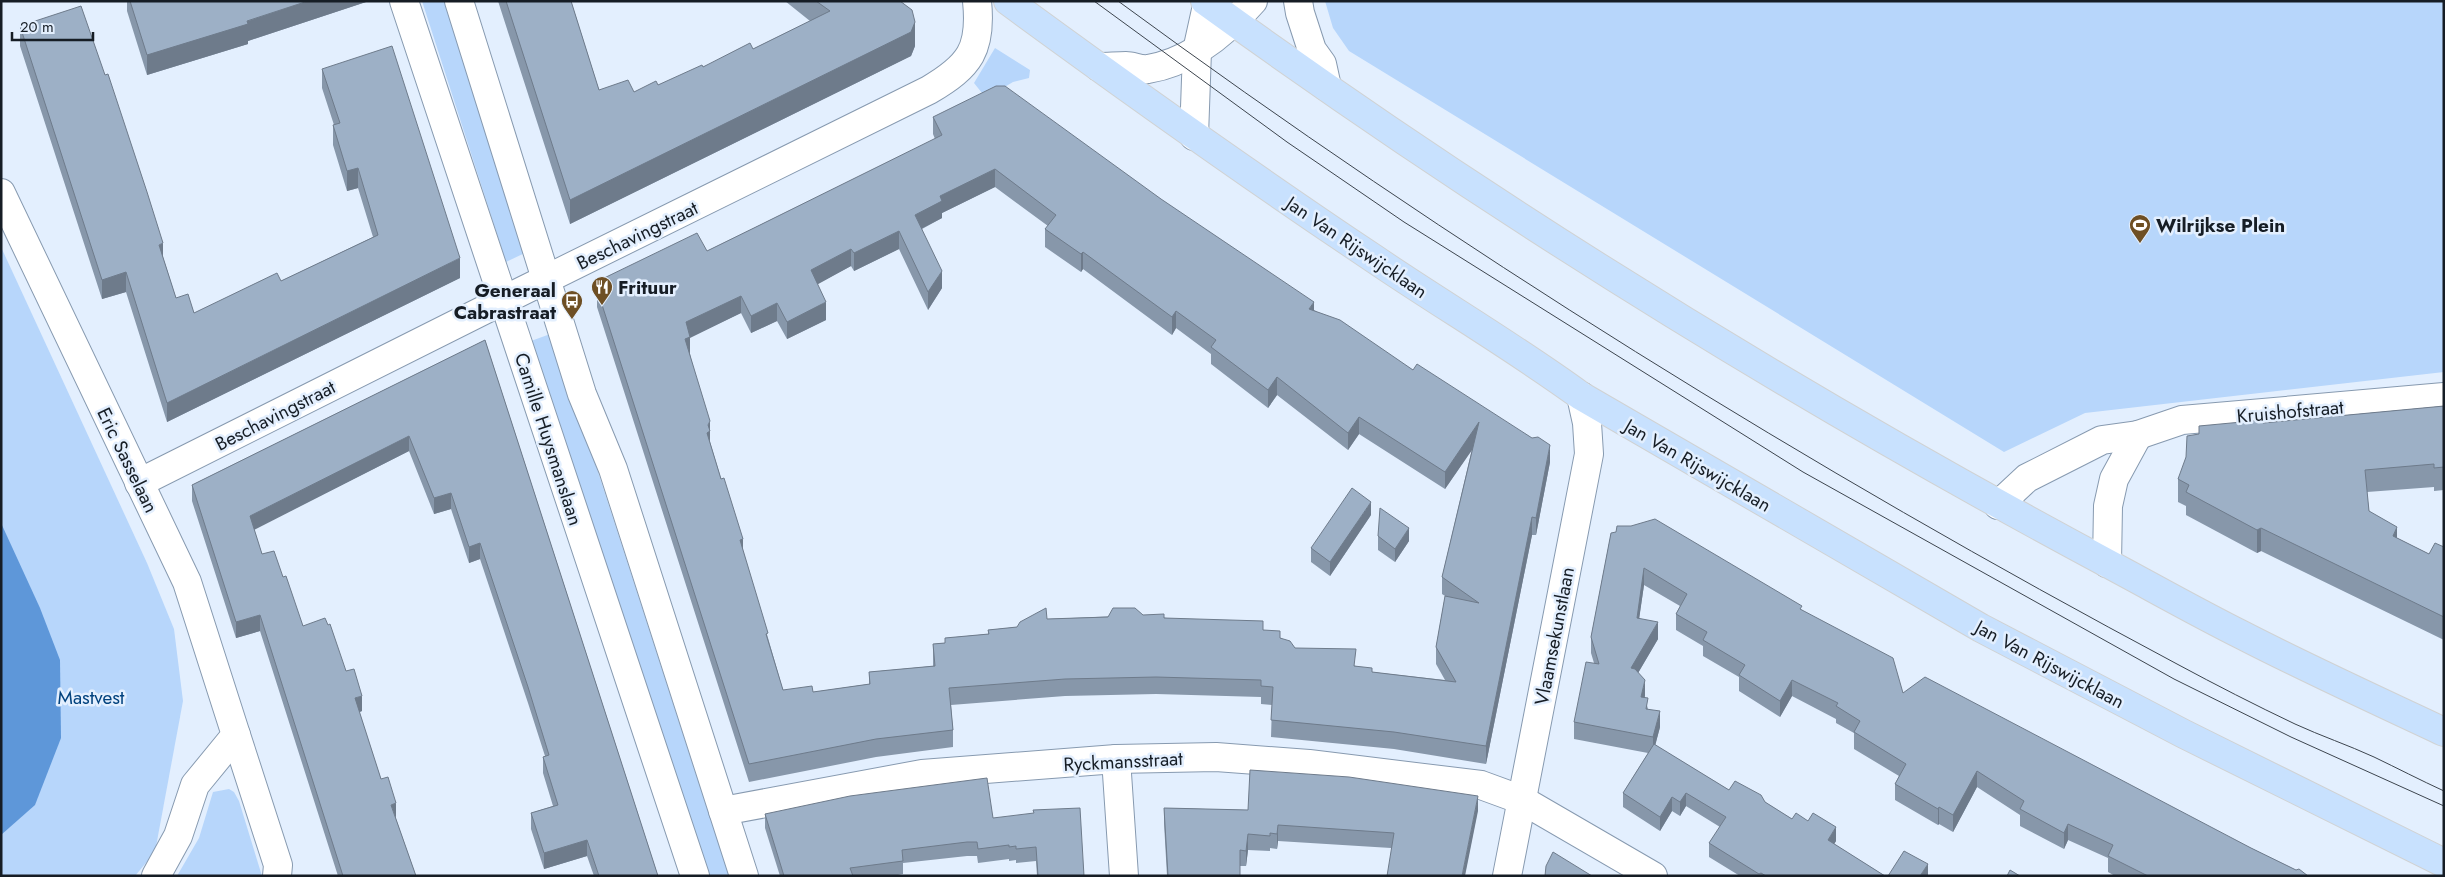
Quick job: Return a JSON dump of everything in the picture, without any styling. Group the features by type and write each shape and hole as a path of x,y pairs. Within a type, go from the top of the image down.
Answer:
{"main road":[{"name":"Jan Van Rijswijcklaan","path":"1008,1 1194,136 1374,259 1550,373 1581,396 1981,628 2438,865"},
{"path":"1207,2 1327,87 1517,216 1620,282 1866,431 1998,505 2241,635 2444,732"}],"street":[{"name":"Camille Huysmanslaan","path":"404,1 694,876"},
{"path":"459,1 582,394 613,469 744,876"},
{"name":"Beschavingstraat","path":"140,483 502,300 546,280 948,79 960,70 975,44 979,31 977,1"},
{"path":"1099,67 1128,66 1136,69 1148,69 1196,51 1234,22 1254,1"},
{"path":"1298,1 1312,50 1322,64 1327,87"},
{"path":"1194,136 1196,51 1207,2"},
{"name":"Eric Sasselaan","path":"1,193 187,582 278,865 278,876"},
{"name":"Vlaamsekunstlaan","path":"1507,876 1589,454 1587,428 1581,396"},
{"name":"Kruishofstraat","path":"1998,505 2027,478 2102,440 2138,435 2182,420 2444,397"},
{"path":"2107,563 2108,506 2114,479 2138,435"},
{"path":"156,876 178,836 195,785 236,735"},
{"name":"Ryckmansstraat","path":"723,811 830,789 922,774 1116,759 1216,757 1308,764 1481,785 1522,800 1653,876"},
{"path":"1116,759 1124,876"}],"green space":[{"path":"422,1 446,1 527,252 506,262"},
{"path":"1325,1 2444,1 2444,372 2085,413 2004,452 1349,51 1333,28"},
{"path":"995,48 1030,70 1029,78 1013,82 986,98 974,83"},
{"name":"Mastvest","path":"1,247 147,563 174,629 183,701 155,852 135,876 1,876"},
{"path":"553,333 729,876 704,876 531,341"},
{"path":"229,789 234,792 239,801 262,876 177,876 199,838 213,792"}],"water":[{"path":"1,523 40,608 60,660 61,738 35,805 1,835"}],"building":[{"path":"130,1 308,1 247,21 248,24 147,55"},
{"path":"506,1 571,1 599,90 628,80 634,92 656,81 658,85 702,65 703,67 750,43 753,49 830,11 816,1 900,1 912,10 915,22 911,32 570,200"},
{"path":"81,6 105,75 108,74 147,192 163,243 159,245 176,298 188,294 194,313 277,273 281,281 378,235 358,168 347,171 333,125 340,123 322,69 392,46 460,258 167,403 126,272 102,280 20,26"},
{"path":"996,86 1005,86 1161,199 1314,302 1309,309 1340,320 1413,370 1417,364 1532,438 1538,437 1550,445 1536,518 1532,517 1486,746 1394,732 1271,720 1273,687 1261,686 1261,680 1156,677 1065,679 949,688 953,730 876,739 749,764 597,289 600,280 697,233 707,251 942,135 933,117","holes":["995,169 1056,215 1045,229 1081,254 1083,252 1172,317 1176,311 1216,340 1211,347 1268,390 1277,377 1348,433 1359,417 1445,472 1479,422 1442,577 1479,603 1445,596 1436,647 1456,682 1372,672 1372,668 1354,666 1356,649 1295,648 1290,641 1280,638 1280,631 1263,630 1263,621 1164,618 1164,614 1143,615 1135,608 1113,608 1108,617 1047,619 1046,608 1020,622 1017,627 988,630 989,634 945,638 945,643 933,644 935,666 869,672 870,684 813,692 812,686 783,690 740,540 743,539 724,478 721,479 707,433 710,431 708,425 710,421 685,339 690,337 686,322 741,296 751,316 777,303 787,322 826,302 811,270 851,249 854,253 899,231 928,292 942,271 915,215 942,201 940,196"]},
{"path":"485,340 658,876 599,876 587,840 544,853 531,813 558,805 543,757 549,755 528,687 480,543 469,547 451,493 434,498 409,436 250,516 262,554 274,551 283,577 286,576 303,626 325,618 328,625 330,624 346,671 354,669 362,696 355,698 381,779 388,777 396,803 391,805 416,876 343,876 260,615 236,622 192,485"},
{"path":"2444,406 2444,467 2434,468 2434,464 2365,470 2369,511 2397,527 2393,536 2429,554 2435,543 2444,547 2444,617 2261,528 2257,530 2186,492 2189,485 2178,479 2186,457 2187,436 2199,434 2199,426 2263,420 2263,423"},
{"path":"1352,488 1371,502 1330,562 1311,548"},
{"path":"1380,508 1409,528 1395,549 1378,536"},
{"path":"1655,519 1802,606 1800,609 1893,658 1903,693 1925,677 2251,848 2296,870 2299,869 2308,876 2148,876 2108,856 2113,845 2068,824 2064,833 2020,809 2024,801 1977,771 1953,815 1939,807 1938,809 1895,784 1906,764 1854,732 1860,721 1836,706 1838,703 1792,680 1780,701 1739,675 1745,665 1703,640 1707,632 1676,614 1687,594 1644,568 1637,618 1658,622 1631,668 1635,669 1645,680 1641,697 1648,698 1646,709 1660,711 1653,737 1574,722 1586,662 1599,664 1591,637 1611,533 1616,532 1617,526 1631,526"},
{"path":"1654,744 1729,790 1735,781 1761,795 1765,802 1792,819 1796,813 1808,821 1813,813 1836,827 1828,840 1885,876 1766,876 1761,873 1759,874 1709,843 1726,817 1686,793 1680,802 1672,797 1660,817 1623,793"},
{"path":"1250,770 1349,777 1478,796 1462,876 1387,876 1394,833 1278,825 1277,834 1270,833 1270,836 1248,834 1246,851 1240,850 1240,876 1168,876 1164,808 1248,810"},
{"path":"987,778 993,818 1034,813 1033,810 1080,808 1084,876 1038,876 1036,847 1016,849 1016,846 1009,847 1009,845 978,849 977,842 967,842 902,850 903,861 850,868 853,876 784,876 765,814 850,796"},
{"path":"1904,851 1928,864 1920,876 1888,876"},
{"path":"1553,852 1592,876 1545,876 1546,866"},
{"path":"2010,870 2020,876 2007,876"}],"tram line":[{"path":"1094,1 1287,142 1404,222 1803,472 2174,679 2291,737 2444,806"},
{"path":"1118,1 1373,181 1504,268 1636,352 1769,433 2040,589 2192,672 2295,724 2374,757 2444,791"}],"place":[{"name":"Wilrijkse Plein","path":"2140,244"},
{"name":"Frituur","path":"602,306"},
{"name":"Generaal Cabrastraat","path":"572,320"}]}
